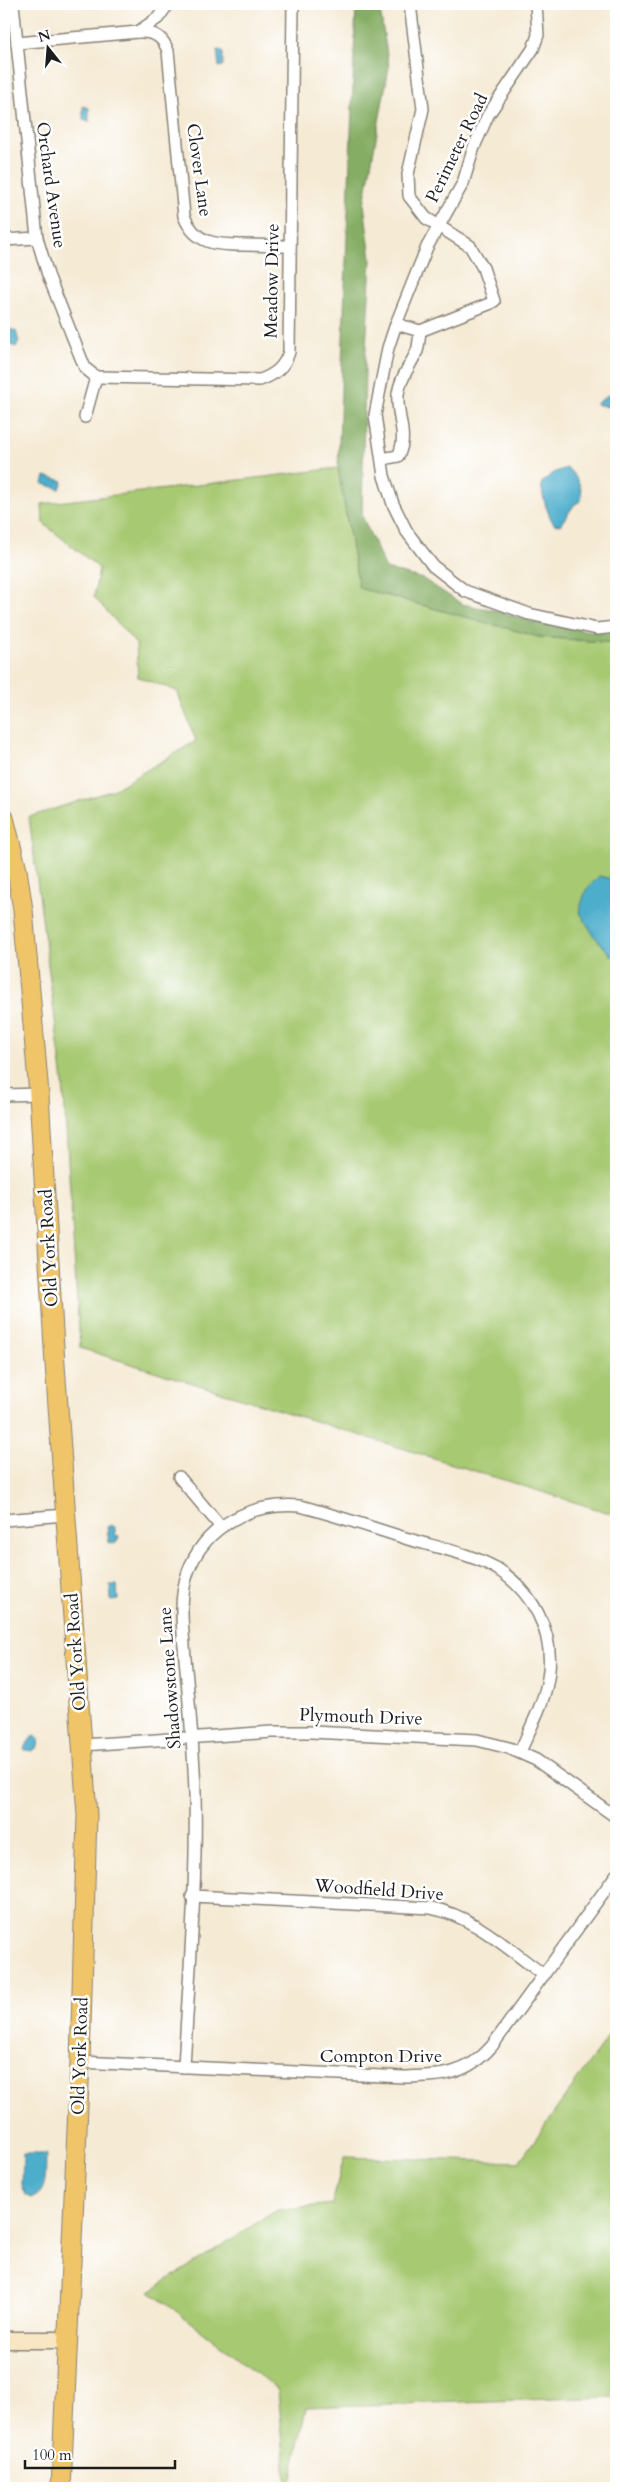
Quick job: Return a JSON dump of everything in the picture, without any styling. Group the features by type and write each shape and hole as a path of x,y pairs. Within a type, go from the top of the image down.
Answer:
{"main road":[{"name":"Old York Road","path":"4,818 17,870 23,910 39,1094 65,1515 87,1815 80,2062 61,2488"}],"street":[{"name":"Orchard Avenue","path":"13,4 37,238 48,275 85,368 96,377"},
{"path":"17,43 138,32 158,18 168,4"},
{"name":"Meadow Drive","path":"96,377 260,380 270,377 284,364 288,352 293,4"},
{"name":"Perimeter Road","path":"410,4 423,109 410,161 407,187 413,204 426,218 470,246 483,268 494,301 420,331"},
{"name":"Perimeter Road","path":"536,4 538,35 534,49 488,115 474,147 463,183 428,247 388,348 375,415 382,459 393,504 407,532 434,566 465,591 530,614 597,629 616,627"},
{"name":"Clover Lane","path":"138,32 147,32 160,37 168,51 184,216 188,225 201,239 215,244 290,246"},
{"path":"4,240 37,238"},
{"path":"382,459 398,456 404,444 398,409 398,392 403,375 418,349 420,331 396,324"},
{"path":"85,416 96,377"},
{"path":"4,1096 39,1094"},
{"path":"179,1477 221,1527"},
{"name":"Shadowstone Lane","path":"184,2067 195,1794 182,1602 189,1570 198,1552 221,1527 234,1518 262,1507 274,1505 300,1506 463,1556 498,1570 516,1584 536,1608 543,1623 550,1654 544,1694 520,1752"},
{"path":"4,1520 65,1515"},
{"name":"Plymouth Drive","path":"83,1745 191,1737 311,1732 478,1740 520,1752 543,1764 616,1817"},
{"name":"Compton Drive","path":"80,2062 404,2077 448,2075 476,2062 487,2051 616,1875"},
{"name":"Woodfield Drive","path":"192,1896 445,1910 471,1923 544,1975"},
{"path":"4,2340 68,2340"}],"green space":[{"path":"356,4 379,4 389,67 364,204 371,259 365,366 362,516 386,569 423,579 462,604 494,610 543,625 616,634 616,643 539,637 359,588 338,468"},
{"path":"338,468 359,588 539,637 616,643 616,1515 80,1348 63,1082 29,817 113,790 196,741 177,691 138,677 136,644 94,597 99,568 43,523 42,504"},
{"path":"616,2025 616,2397 306,2407 290,2488 287,2488 278,2390 150,2291 277,2210 332,2204 344,2157 519,2162"}],"water":[{"path":"217,50 223,51 223,66 219,67"},
{"path":"83,106 89,108 89,122 83,120"},
{"path":"10,329 16,331 19,342 16,347 10,345 6,335"},
{"path":"616,389 616,409 596,404"},
{"path":"567,468 579,483 582,497 581,501 575,504 560,525 554,524 545,503 542,482 555,472"},
{"path":"45,476 63,481 60,489 43,484"},
{"path":"599,876 616,880 616,954 612,956 594,936 579,911 586,890"},
{"path":"111,1525 115,1527 115,1535 119,1536 117,1542 113,1544 109,1543 107,1527"},
{"path":"110,1585 117,1585 118,1600 111,1601"},
{"path":"35,1736 39,1739 38,1747 32,1751 25,1750 24,1748 32,1737"},
{"path":"23,2154 46,2154 44,2186 32,2198 26,2195 22,2185"}]}
